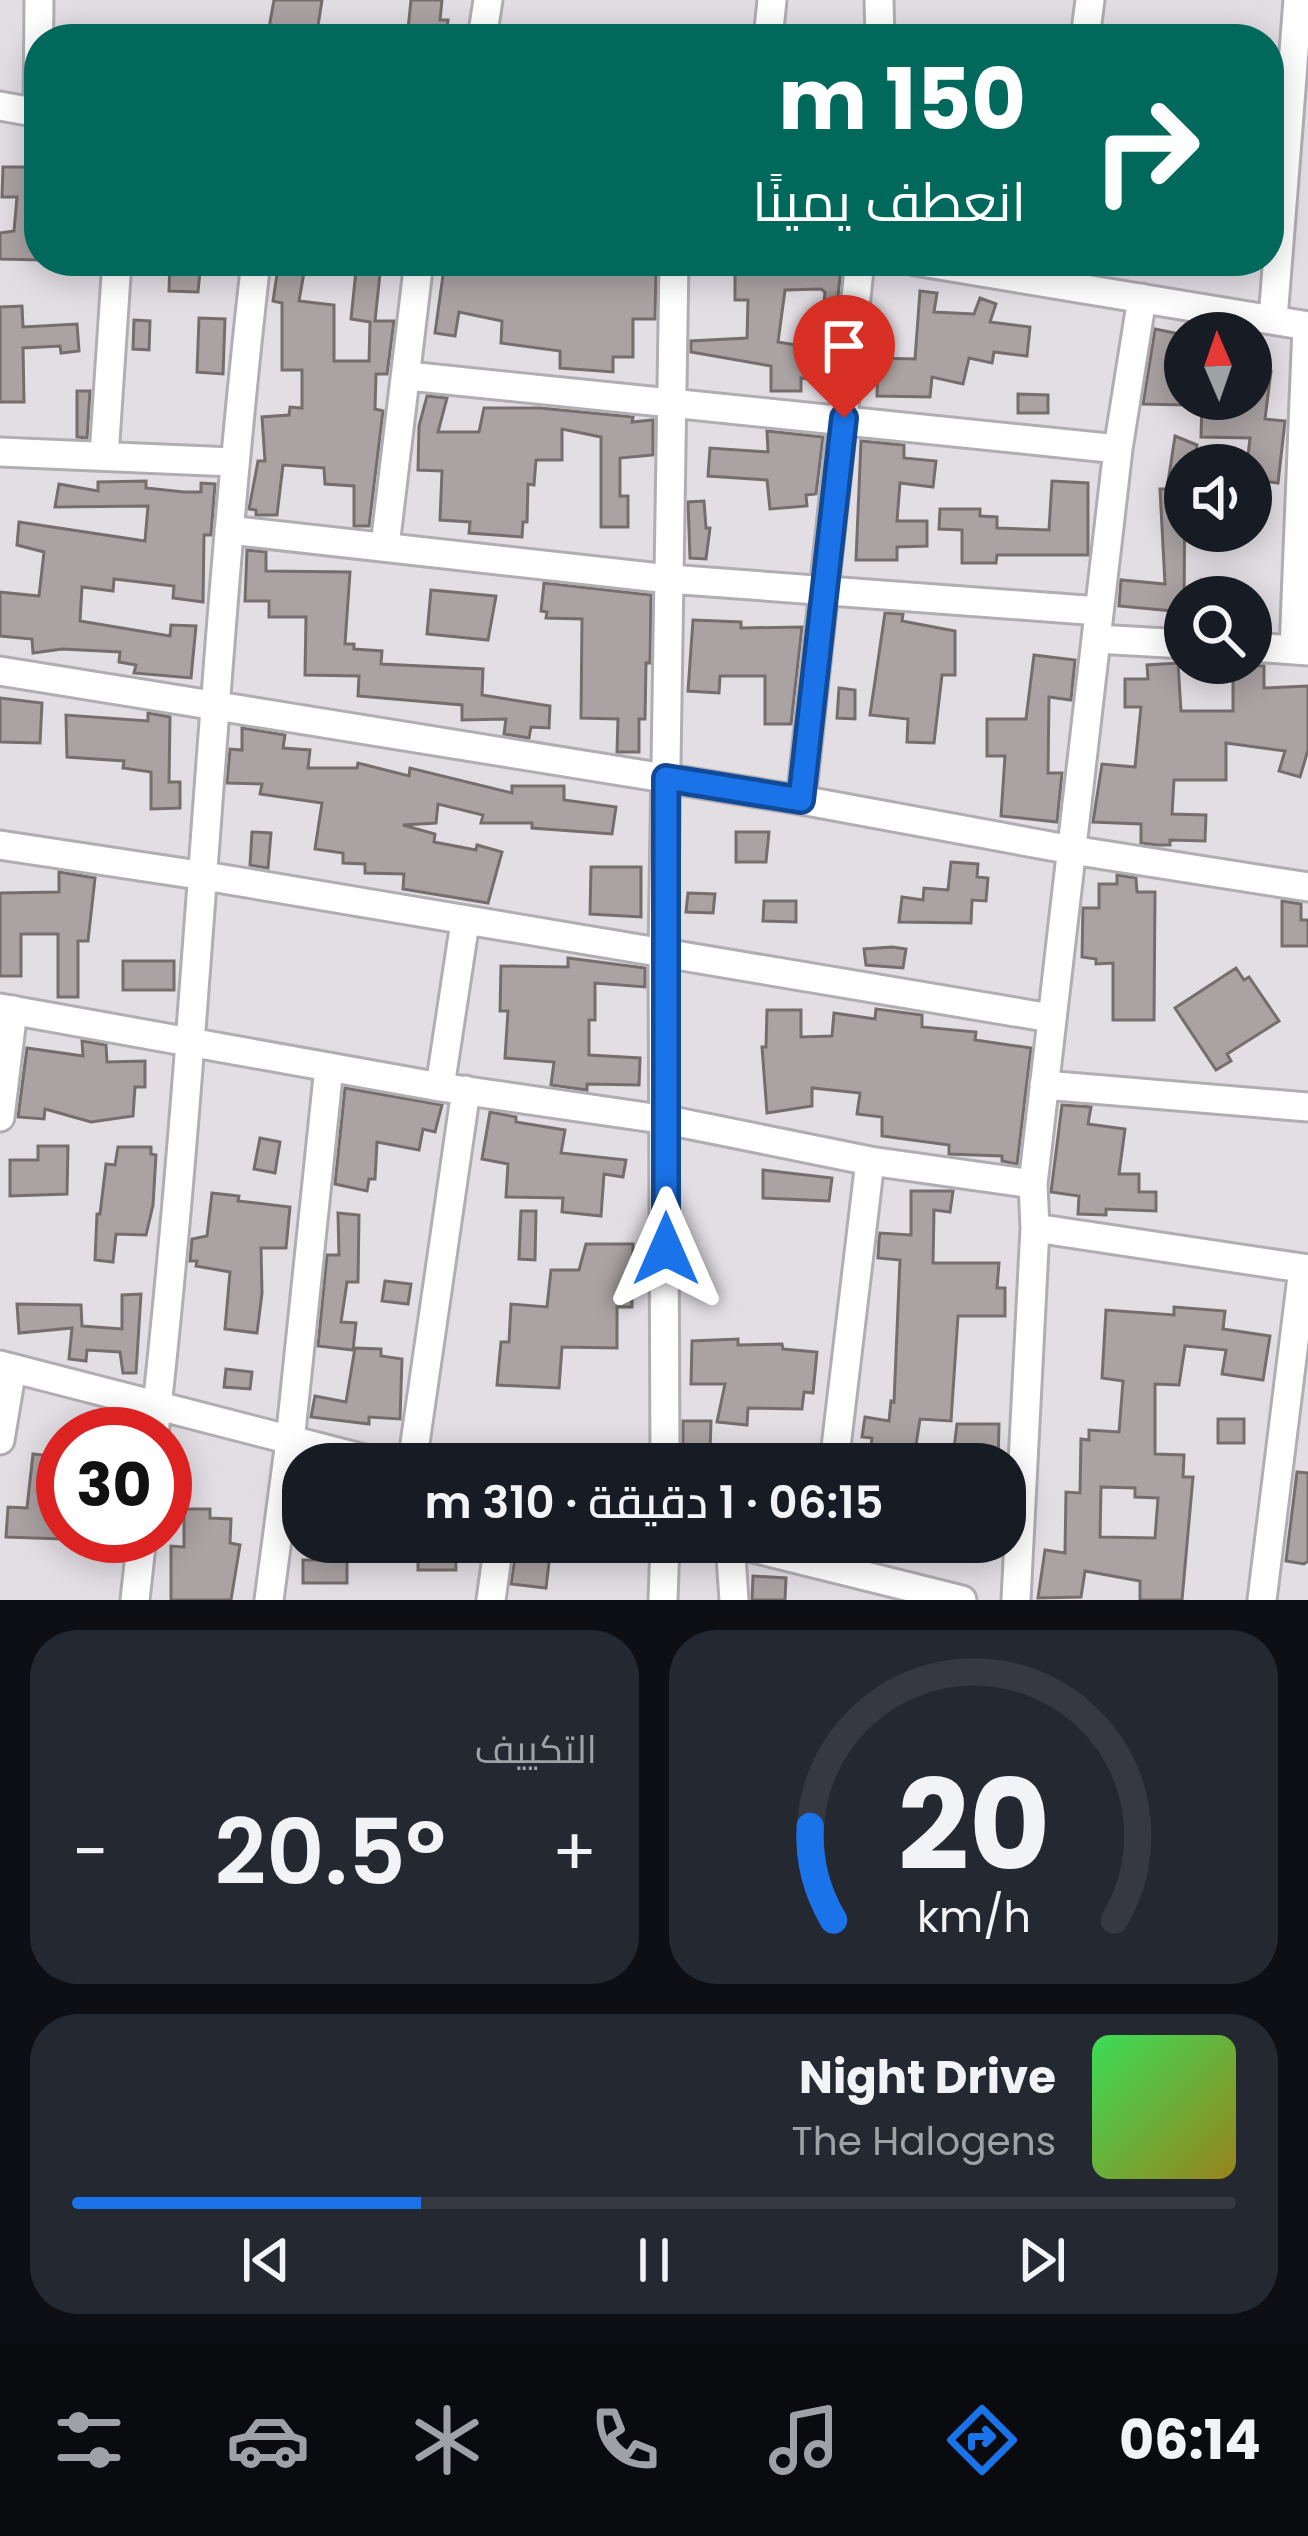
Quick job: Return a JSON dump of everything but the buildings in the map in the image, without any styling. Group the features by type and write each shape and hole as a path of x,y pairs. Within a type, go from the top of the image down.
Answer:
{"street":[{"path":"1284,215 1302,46 1298,0"},
{"path":"104,456 116,276"},
{"path":"156,1407 205,876 233,462 254,276"},
{"path":"385,547 417,276"},
{"path":"665,1443 663,953 674,276"},
{"path":"801,800 858,276"},
{"path":"1068,276 1142,298 1307,326 1301,650"},
{"path":"1273,319 1278,276"},
{"path":"1016,1600 1035,1228 1033,1184 1118,449 1142,298"},
{"path":"407,376 1118,449"},
{"path":"0,452 233,462"},
{"path":"229,530 669,579 823,589 1097,625 1164,639"},
{"path":"0,670 1308,886"},
{"path":"0,845 1051,1018"},
{"path":"414,1443 453,1088 465,922"},
{"path":"0,1117 7,1009 188,1045 667,1120 871,1161 1033,1184"},
{"path":"268,1600 290,1442 328,1067"},
{"path":"1044,1085 1308,1107"},
{"path":"837,1443 871,1161"},
{"path":"1035,1228 1306,1269 1262,1600"},
{"path":"0,1440 6,1366 119,1407"},
{"path":"192,1426 294,1443"},
{"path":"135,1600 139,1563"},
{"path":"491,1600 496,1563"},
{"path":"663,1600 664,1563"},
{"path":"731,1563 734,1600"},
{"path":"851,1563 962,1600"}],"route":[{"path":"666,1249 666,778 801,800 844,418"}]}
